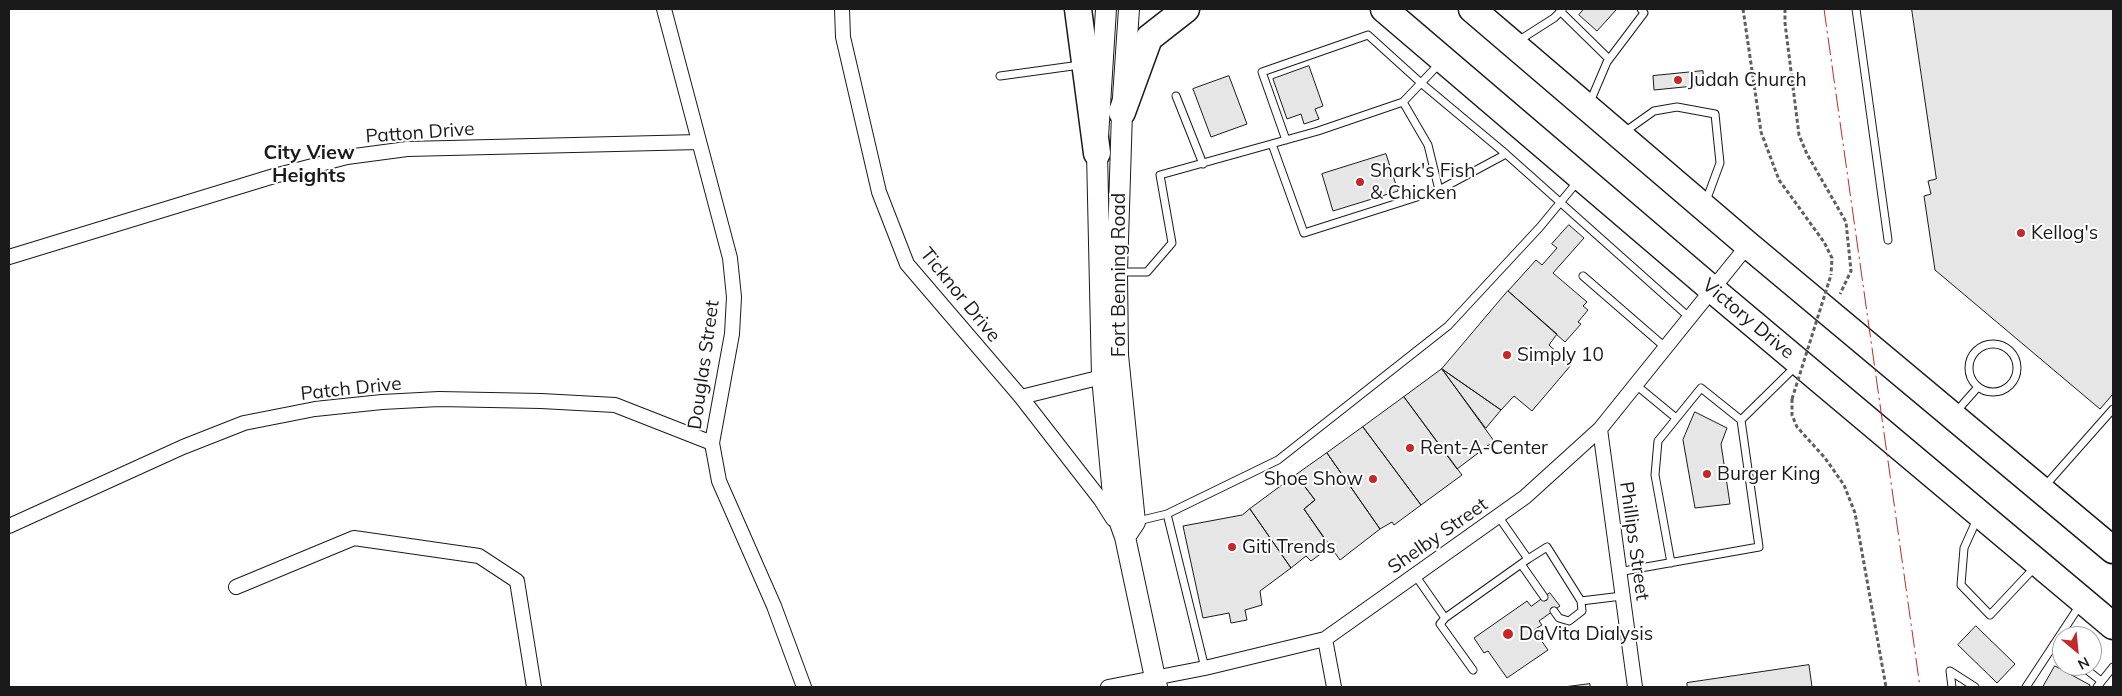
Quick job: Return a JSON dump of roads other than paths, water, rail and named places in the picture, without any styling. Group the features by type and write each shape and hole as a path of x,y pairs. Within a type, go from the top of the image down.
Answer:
{"highway":[{"path":"1078,9 1098,153"},
{"path":"1122,112 1149,38 1186,9"},
{"name":"Victory Drive","path":"1384,10 1444,59 1713,290 2113,626"},
{"path":"1479,11 1514,44 1748,244 2113,550"}],"street":[{"name":"Douglas Street","path":"664,9 730,258 734,297 732,334 712,442 719,481 774,606 804,687"},
{"name":"Ticknor Drive","path":"842,9 843,37 879,192 907,264 1021,397 1101,500 1130,529"},
{"name":"Fort Benning Road","path":"1106,9 1098,153 1111,375 1114,506 1130,529 1155,682"},
{"name":"Fort Benning Road","path":"1111,375 1117,272 1122,112 1129,9"},
{"name":"Patton Drive","path":"9,257 274,176 347,158 407,150 699,142"},
{"name":"Shelby Street","path":"1108,687 1155,682 1325,639 1525,497 1600,429 1691,318 1748,244"},
{"path":"1021,397 1111,375"},
{"name":"Patch Drive","path":"9,526 183,447 244,424 315,409 382,402 439,399 541,401 615,406 712,442"},
{"name":"Phillips Street","path":"1600,429 1635,687"},
{"path":"236,586 354,538 479,556 518,581 534,687"},
{"path":"1325,639 1334,687"}],"lane":[{"path":"1587,107 1609,59 1644,13 1641,9"},
{"path":"1856,9 1888,240"},
{"path":"1514,44 1554,18 1562,10 1609,59"},
{"path":"1286,140 1262,72 1368,35 1691,318"},
{"path":"1117,272 1147,272 1172,243 1160,175 1318,132 1403,102 1444,59"},
{"path":"1000,76 1086,64"},
{"path":"1176,96 1202,164"},
{"path":"1403,102 1428,145 1439,190"},
{"path":"1620,135 1654,111 1677,107 1715,114 1720,163 1704,206"},
{"path":"1272,144 1304,233 1439,190 1506,154"},
{"path":"1130,529 1167,514 1278,460 1448,326 1540,227 1581,177"},
{"path":"1583,276 1666,348"},
{"path":"1985,345 2001,345 2008,349 2014,355 2017,370 2011,385 1996,393 1988,392 1978,387 1970,378 1968,370 1972,355 1985,345"},
{"path":"1741,420 1800,362"},
{"path":"1636,385 1676,418"},
{"path":"1952,415 1978,387"},
{"path":"1618,572 1671,563 1759,547 1741,420 1701,388 1658,442 1655,475 1671,563"},
{"path":"2042,490 2113,409"},
{"path":"1167,514 1205,668"},
{"path":"1980,514 1964,548 1961,585 1990,615 2039,564"},
{"path":"1498,516 1528,559"},
{"path":"1472,670 1440,624 1445,618 1547,547 1581,601 1582,611 1569,621 1559,618 1554,611"},
{"path":"1521,564 1544,597"},
{"path":"1415,575 1445,618"},
{"path":"1581,601 1622,596"},
{"path":"2066,626 2083,600"},
{"path":"2026,687 2052,647"},
{"path":"2099,684 2113,667"},
{"path":"1952,687 1950,671 1974,687"}],"place":[{"name":"Judah Church","path":"1678,80"},
{"name":"Shark's Fish & Chicken","path":"1360,182"},
{"name":"Kellog's","path":"2021,233"},
{"name":"Simply 10","path":"1507,355"},
{"name":"Rent-A-Center","path":"1410,448"},
{"name":"Burger King","path":"1707,474"},
{"name":"Shoe Show","path":"1373,479"},
{"name":"Giti Trends","path":"1232,547"},
{"name":"DaVita Dialysis","path":"1508,634"}],"district":[{"name":"City View Heights","path":"309,164"}]}
